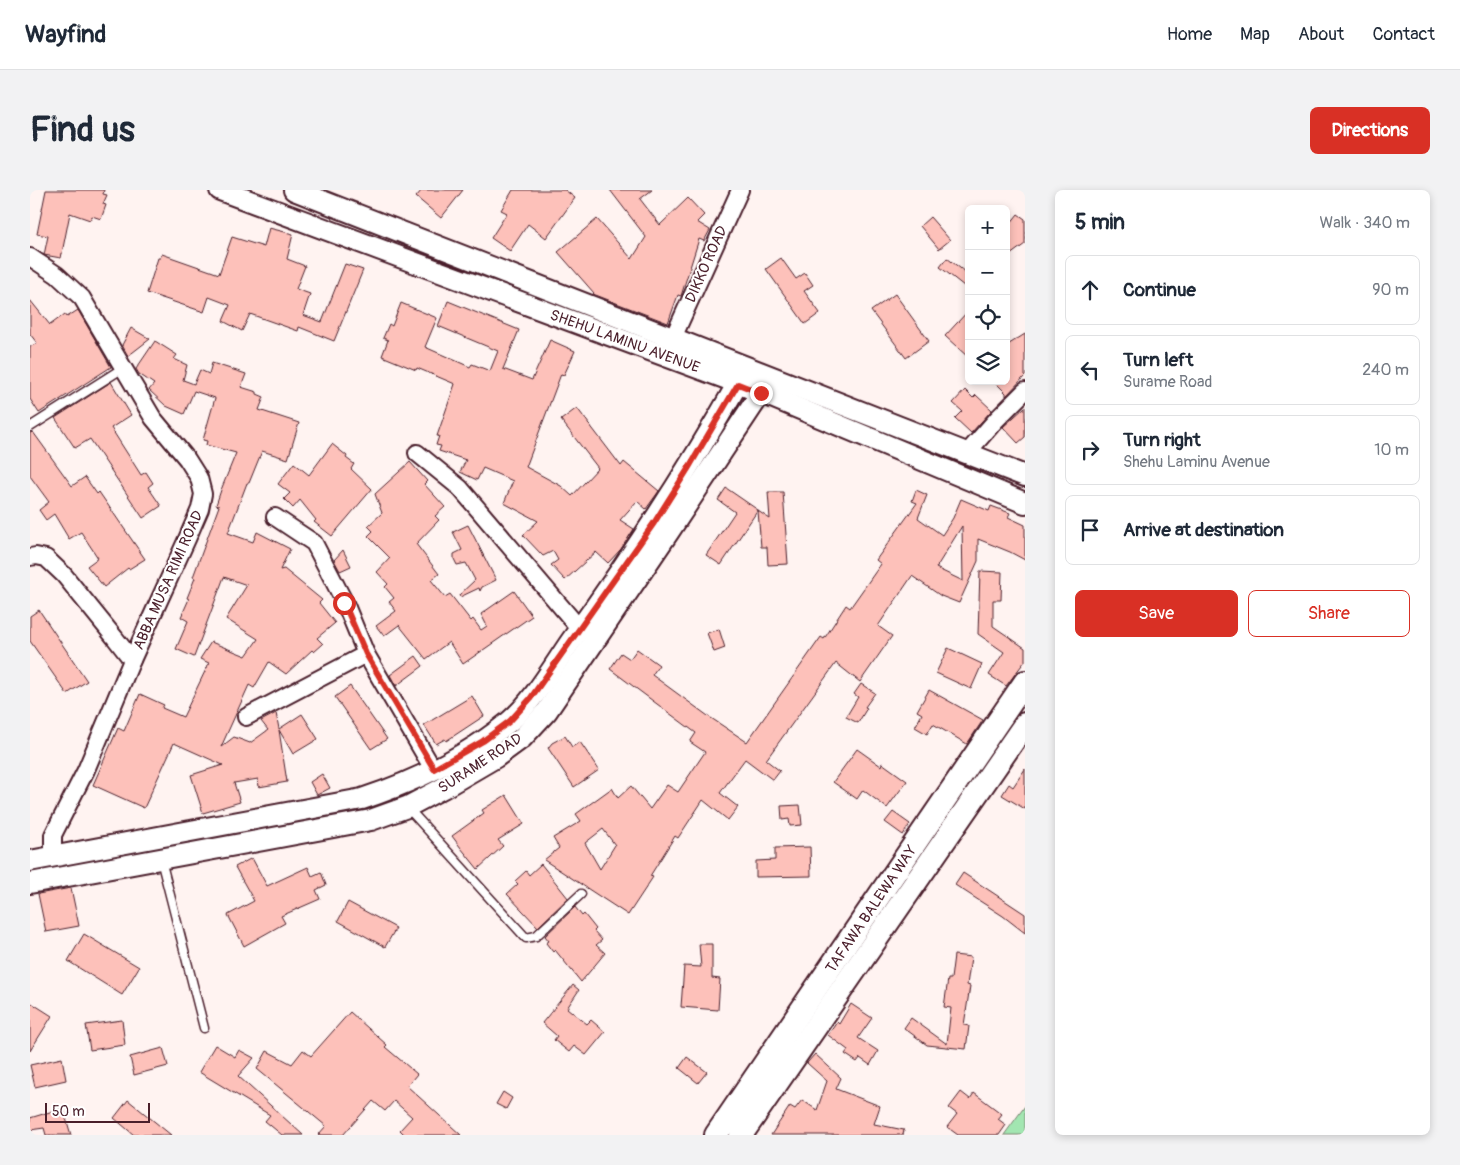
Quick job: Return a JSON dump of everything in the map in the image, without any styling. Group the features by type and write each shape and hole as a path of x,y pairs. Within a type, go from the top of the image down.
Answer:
{"main road":[{"name":"TAFAWA BALEWA WAY","path":"716,1135 1025,682"},
{"name":"TAFAWA BALEWA WAY","path":"741,1135 1025,724"}],"street":[{"name":"SHEHU LAMINU AVENUE","path":"294,190 1025,476"},
{"name":"DIKKO ROAD","path":"674,338 740,190"},
{"name":"SHEHU LAMINU AVENUE","path":"229,192 761,393 1025,504"},
{"name":"ABBA MUSA RIMI ROAD","path":"30,257 57,275 82,298 153,418 199,478 203,494 200,509 188,539 132,660 86,770 53,835 53,857"},
{"name":"SURAME ROAD","path":"30,861 362,799 398,787 483,741 510,721 530,699 580,629 654,523 738,384"},
{"path":"967,453 1025,391"},
{"name":"SURAME ROAD","path":"30,883 371,820 407,807 496,757 522,738 547,711 663,542 761,393"},
{"path":"417,453 460,488 580,629"},
{"path":"276,517 314,543 344,603 366,654 434,769"},
{"path":"30,558 36,556 46,558 64,575 132,660"},
{"path":"246,717 366,654"},
{"path":"254,818 257,841"}],"lane":[{"path":"30,427 123,368"},
{"path":"407,807 526,938 536,936 581,894"},
{"path":"161,859 204,1028"}],"green space":[{"path":"1025,1106 1025,1135 1004,1135"}],"building":[{"path":"46,190 104,190 103,194 107,195 103,204 106,205 101,219 92,216 90,220 70,213 61,258 44,255 48,236 37,234"},
{"path":"422,190 463,190 441,218 416,197"},
{"path":"513,190 565,190 575,198 546,238 528,224 510,251 491,238 507,213 501,210"},
{"path":"610,190 652,190 640,199 660,225 688,198 704,215 697,222 710,230 704,241 699,239 681,296 678,295 668,323 593,294 558,252 597,219 632,259 646,237"},
{"path":"1018,214 1025,219 1025,244 1010,255 1010,250 1010,224"},
{"path":"930,217 950,240 939,249 920,226"},
{"path":"269,228 293,234 287,259 305,266 296,289 310,294 303,315 322,322 345,264 363,270 334,341 299,327 298,331 250,314 242,331 223,321 230,305 209,297 204,312 147,293 158,258 162,254 219,274 232,237 264,247"},
{"path":"781,258 796,279 805,273 813,285 804,291 820,313 805,324 766,269"},
{"path":"947,258 965,272 965,287 940,267"},
{"path":"895,294 929,341 906,358 871,311"},
{"path":"30,300 50,325 65,314 67,317 78,310 111,367 39,413 30,399 30,347 37,343 30,334"},
{"path":"448,301 519,330 503,369 532,380 550,340 575,351 564,375 561,374 526,467 561,486 572,496 598,468 561,420 577,408 621,466 624,462 659,491 646,509 637,501 620,520 634,529 621,549 608,563 596,552 565,580 551,565 558,560 553,551 543,556 523,535 538,521 504,503 513,481 483,468 477,480 460,472 466,460 439,451 441,446 436,445 439,436 437,436 455,384 382,356 388,340 383,338 389,324 392,326 401,303 437,318 425,347 470,367 472,364 490,371 498,351 438,326"},
{"path":"965,314 965,354 945,336"},
{"path":"131,328 150,339 128,356 122,345"},
{"path":"1025,334 1025,376 1006,396 1006,393 998,385 1010,385 1010,343"},
{"path":"155,341 177,355 174,359 187,365 183,380 194,384 200,370 209,374 212,363 246,374 241,387 257,392 257,394 264,397 259,410 299,423 288,459 262,451 249,483 247,483 228,533 253,542 257,532 290,549 280,570 284,569 322,600 319,603 335,623 317,638 323,644 314,652 312,650 286,674 269,662 254,688 249,685 221,747 234,737 250,743 268,730 261,721 276,713 279,729 302,714 318,739 293,754 279,730 287,782 259,787 258,779 234,783 240,802 203,813 191,775 223,765 174,743 144,808 93,785 118,728 124,731 140,694 164,705 162,708 183,717 209,663 200,659 211,642 246,656 258,639 226,619 247,585 224,577 194,657 176,649 188,621 181,617 189,599 187,598 195,578 193,577 219,506 216,505 221,490 236,453 206,445 207,441 203,440 215,398 194,391 184,414 166,406 149,390 154,384 139,374 136,369"},
{"path":"111,382 131,415 111,428 141,475 146,472 153,483 148,487 161,506 143,518 90,439 75,448 55,418"},
{"path":"965,390 973,398 976,395 992,410 971,433 955,418 962,411 953,403"},
{"path":"1025,407 1025,437 1018,443 1003,427"},
{"path":"33,432 72,486 85,477 97,494 99,492 145,559 128,568 104,587 87,566 98,558 81,532 69,539 54,514 46,520 39,510 49,502 30,476 30,433"},
{"path":"332,444 347,456 346,458 354,464 351,469 372,489 332,536 314,522 316,520 300,500 293,508 284,499 290,493 278,484 294,463 309,475"},
{"path":"410,462 427,481 424,484 445,507 435,516 439,520 416,544 439,574 431,580 445,597 450,594 471,621 473,619 481,630 487,626 481,614 514,591 532,616 463,664 449,642 426,659 399,625 384,636 376,626 396,611 389,602 394,598 385,587 388,584 377,572 390,558 368,536 373,531 368,526 382,513 375,494"},
{"path":"726,488 758,510 721,565 706,555 735,512 718,500"},
{"path":"916,490 927,495 918,518 942,535 953,518 961,499 989,511 991,506 1010,513 1008,517 1025,525 1025,560 978,539 978,561 959,603 941,596 912,576 878,626 892,636 860,682 836,663 766,760 780,771 773,780 745,759 720,793 738,807 728,820 703,800 678,838 675,836 650,876 653,877 628,915 544,860 559,848 553,838 581,821 576,814 612,788 618,798 631,786 650,809 667,785 678,792 705,752 690,742 696,733 610,669 621,653 630,659 637,649 659,665 652,675 747,742 821,637 824,639 846,605 850,608 881,564 876,560 917,503 912,501","holes":["962,526 963,581 936,568","603,829 615,845 600,869 585,843"]},
{"path":"768,492 783,492 788,564 768,565 767,547 761,547 758,511 770,519"},
{"path":"468,525 496,580 482,587 480,591 479,588 460,597 459,595 475,580 466,563 457,565 454,559 454,554 462,550 453,532"},
{"path":"343,550 351,566 340,571 334,560"},
{"path":"980,571 1002,572 1001,600 993,600 993,626 1025,648 1025,661 1006,686 989,675 1004,652 978,634"},
{"path":"39,610 87,681 67,694 30,641 30,616"},
{"path":"719,629 725,648 714,652 707,633"},
{"path":"948,648 982,664 971,689 936,673"},
{"path":"416,656 423,666 396,686 390,675"},
{"path":"861,684 875,693 865,707 867,708 858,723 846,717 858,697 854,694"},
{"path":"350,686 387,739 371,749 335,697"},
{"path":"929,690 983,720 967,744 933,724 927,734 915,727 922,714 917,711"},
{"path":"472,696 484,716 446,741 445,739 436,744 424,725"},
{"path":"565,736 572,747 580,742 599,770 574,787 548,748 552,743"},
{"path":"857,749 881,766 882,763 907,781 887,808 863,790 857,799 833,782"},
{"path":"1025,769 1025,809 1002,795 1009,784 1013,787"},
{"path":"322,774 330,788 317,795 310,782"},
{"path":"506,795 524,824 498,840 503,846 478,869 452,836 484,813 482,810"},
{"path":"800,805 802,825 790,826 789,819 782,820 781,806"},
{"path":"893,812 910,824 903,835 885,822"},
{"path":"810,847 811,876 756,877 756,861 775,860 775,848"},
{"path":"252,858 267,886 308,867 312,876 321,872 326,885 316,890 320,899 281,916 285,923 244,946 228,915 254,901 235,867"},
{"path":"541,864 568,898 538,927 507,894 518,884 515,881 526,871 529,875"},
{"path":"963,873 1025,914 1025,933 1003,916 955,885"},
{"path":"71,888 79,926 46,932 38,894"},
{"path":"348,902 396,928 385,947 338,921"},
{"path":"575,907 582,916 584,914 596,929 594,931 602,940 596,945 605,953 581,982 555,950 553,952 546,943 549,941 545,936"},
{"path":"84,934 139,967 122,995 68,961"},
{"path":"699,944 712,944 712,978 720,979 718,1010 681,1007 684,966 701,967"},
{"path":"954,955 971,957 967,985 970,986 964,1025 969,1026 966,1049 927,1045 904,1028 911,1018 947,1044 951,1008 944,1007 948,979 951,979"},
{"path":"573,985 579,990 567,1008 587,1024 591,1020 605,1032 586,1055 574,1046 569,1052 554,1040 557,1036 542,1023"},
{"path":"30,1002 52,1016 30,1051"},
{"path":"851,1004 872,1018 858,1038 878,1051 870,1065 860,1058 857,1062 845,1054 848,1050 828,1035 837,1022 839,1024"},
{"path":"350,1012 387,1045 385,1047 417,1074 407,1086 461,1135 405,1135 400,1130 412,1117 394,1101 385,1111 373,1101 343,1135 318,1135 326,1126 257,1069 267,1051 292,1064 303,1050 311,1056"},
{"path":"122,1020 125,1045 90,1050 86,1025"},
{"path":"215,1045 235,1057 239,1050 254,1058 238,1076 303,1135 282,1135 265,1121 270,1115 199,1072"},
{"path":"163,1048 168,1066 134,1075 130,1057"},
{"path":"815,1054 841,1078 836,1089 880,1106 874,1124 904,1130 903,1135 771,1135 790,1106 795,1109 802,1100 817,1110 827,1081 807,1063"},
{"path":"687,1057 707,1072 698,1083 679,1068"},
{"path":"62,1058 66,1080 35,1087 30,1065"},
{"path":"503,1092 512,1098 506,1109 496,1104"},
{"path":"961,1092 970,1099 974,1093 1002,1114 998,1119 1006,1125 999,1135 958,1135 947,1127 957,1114 949,1108"},
{"path":"128,1100 171,1135 134,1135 114,1118"},
{"path":"63,1108 71,1135 46,1135 44,1128 30,1130 30,1118"}],"route":[{"path":"344,603 366,654 434,769 483,741 510,721 530,699 654,523 738,384 761,393"}]}
